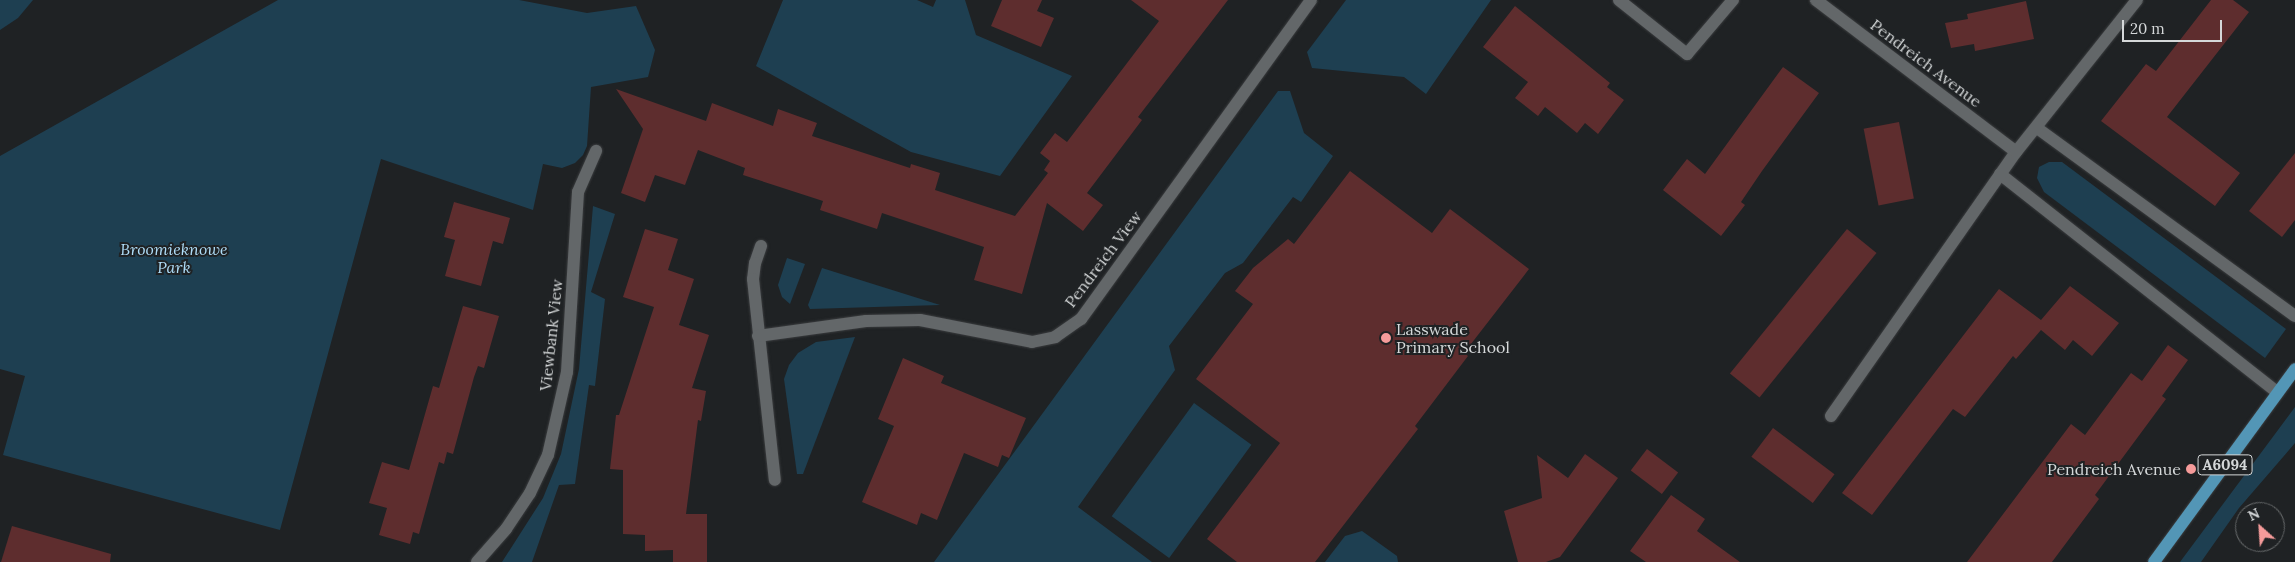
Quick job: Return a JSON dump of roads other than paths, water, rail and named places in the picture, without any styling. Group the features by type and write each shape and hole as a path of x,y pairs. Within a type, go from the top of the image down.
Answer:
{"main road":[{"name":"A6094","path":"2154,562 2295,368"}],"street":[{"name":"Pendreich View","path":"758,336 866,321 920,320 1032,342 1054,337 1081,319 1311,0"},
{"path":"1619,0 1687,54 1733,0"},
{"name":"Pendreich Avenue","path":"1816,0 2016,152"},
{"path":"1831,416 2016,152 2137,0"},
{"path":"2037,128 2295,316"},
{"name":"Viewbank View","path":"477,562 506,529 530,493 548,455 567,372 578,192 596,152"},
{"path":"2000,174 2277,392"},
{"path":"761,246 754,263 753,279 775,480"}],"place":[{"name":"Lasswade Primary School","path":"1386,338"},
{"name":"Pendreich Avenue","path":"2191,469"}],"park label":[{"name":"Broomieknowe Park","path":"174,258"}]}
